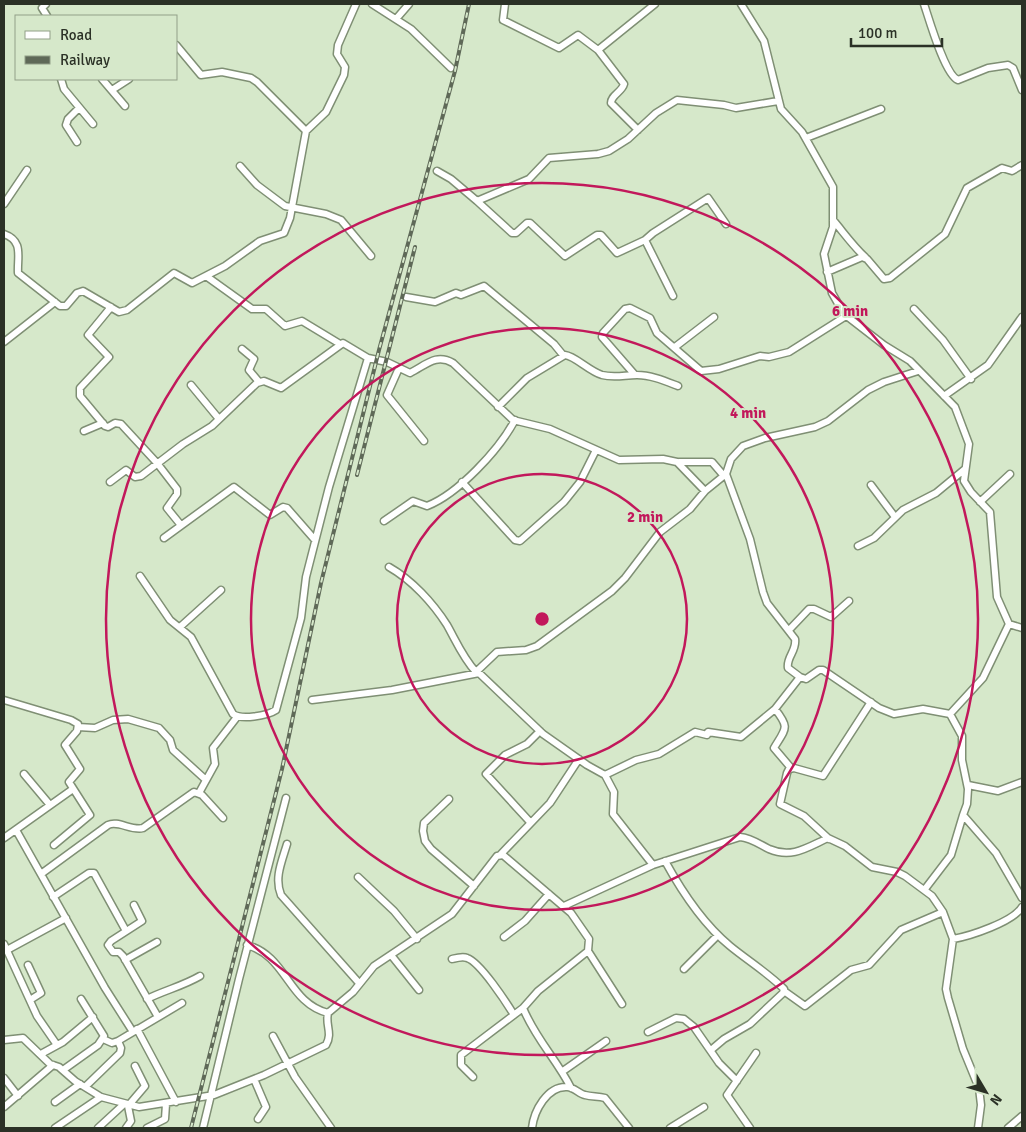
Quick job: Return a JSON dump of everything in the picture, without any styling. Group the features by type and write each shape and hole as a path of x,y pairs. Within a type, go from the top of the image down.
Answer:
{"street":[{"path":"46,4 42,8 46,15"},
{"path":"4,234 15,242 20,250 18,273 55,302 66,306 78,293 83,291 120,312 126,310 174,273 190,283 206,276 260,241 284,233 291,208 306,131 326,112 344,75 345,67 337,54 338,45 356,4"},
{"path":"372,4 396,19 432,48 451,68"},
{"path":"396,19 409,4"},
{"path":"505,4 503,20 515,27 559,48 578,35 598,50 624,84 611,99 610,103 638,130"},
{"path":"598,50 655,4"},
{"path":"741,4 764,41 780,109 806,138 833,187 833,228 824,248 832,294 846,316 884,345 910,361 944,396 960,415 968,436 969,456 964,481 991,516 997,597 1008,624 1004,638 983,678 950,714"},
{"path":"924,4 945,61 954,78 963,79 988,68 1004,64 1013,68 1022,90"},
{"path":"178,48 200,75 227,72 257,82 306,131"},
{"path":"61,80 64,89 93,124"},
{"path":"103,80 126,106"},
{"path":"112,90 128,80"},
{"path":"477,201 529,179 549,158 598,154 609,151 621,144 656,113 677,100 736,108 778,101"},
{"path":"77,142 66,125 68,119 79,108"},
{"path":"806,138 881,109"},
{"path":"833,220 855,245 856,250 865,257 884,279 890,278 945,234 967,188 1002,168 1012,171 1022,165"},
{"path":"240,166 267,195 291,208 326,214 341,220 371,256"},
{"path":"4,204 27,170"},
{"path":"437,171 451,179 512,233 516,233 528,222 565,256 597,235 601,235 616,253 645,240 708,198 726,224"},
{"path":"645,240 673,296"},
{"path":"827,272 865,257"},
{"path":"206,276 252,310 266,309 286,326 302,321 340,344 347,344 368,358 386,362 410,373 435,358 445,359 460,369 513,423 550,429 594,455 619,460 663,459 677,462 712,462 725,475 748,534 767,603 793,635 796,645 788,660 788,668 806,679 819,670 823,670 870,702 894,714 923,710 950,714"},
{"path":"406,297 435,302 456,293 461,295 484,286 554,344 563,355"},
{"path":"4,342 55,302"},
{"path":"111,307 88,335 109,357 79,392 80,396 106,427 116,423 121,424 157,463 178,492 167,508 180,524"},
{"path":"635,375 602,337 624,309 630,308 650,318 657,333 701,372 719,369 760,356 769,357 789,352 846,316"},
{"path":"914,309 943,340 971,379"},
{"path":"675,347 714,317"},
{"path":"944,396 980,372 999,352 1022,317"},
{"path":"110,482 126,470 137,477 220,419 260,382 264,381 281,388 340,344"},
{"path":"242,349 254,359 249,370 260,382"},
{"path":"498,407 528,378 563,355 570,356 580,364 600,374 616,377 635,375 656,378 678,386"},
{"path":"140,576 170,620 191,638 233,714 237,716 270,713 277,708 301,618 306,577 315,540 344,430 368,358"},
{"path":"400,368 387,395 424,440"},
{"path":"312,700 421,685 476,672 497,652 526,650 550,639 583,610 612,591 625,578 660,532 690,509 705,491 725,475 732,458 743,446 765,438 815,427 828,421 868,390 884,382 918,371"},
{"path":"191,385 220,419"},
{"path":"84,431 103,423"},
{"path":"384,521 413,501 424,506 430,505 462,482 508,433 513,423"},
{"path":"462,482 514,540 520,541 568,498 594,455"},
{"path":"677,462 705,491"},
{"path":"858,546 874,538 903,510 936,493 965,469"},
{"path":"980,502 1010,474"},
{"path":"870,485 895,517"},
{"path":"164,538 180,524 234,487 270,515 283,507 287,508 315,540"},
{"path":"389,567 398,572 433,604 468,663 476,672 540,731 605,775 614,792 613,814 653,865"},
{"path":"180,627 221,590"},
{"path":"789,630 809,608 814,608 831,617 849,601"},
{"path":"1008,624 1022,627"},
{"path":"605,775 636,760 659,754 695,732 741,737 775,709 800,677"},
{"path":"4,700 71,720 78,727 95,728 113,720 128,719 158,728 170,740 173,750 206,780"},
{"path":"775,709 786,723 786,729 774,748 789,770 823,776 870,702"},
{"path":"924,890 950,855 963,815 968,790 962,760 962,736 950,714"},
{"path":"199,793 215,764 213,748 237,716"},
{"path":"54,845 90,815 69,782 80,768 65,746 78,727"},
{"path":"530,822 486,774 505,755 527,744 540,731"},
{"path":"4,1040 22,1038 53,1065 102,1098 126,1105 150,1107 211,1096 254,1079 326,1045 330,1034 328,1013 374,966 452,914 500,855 550,803 579,759"},
{"path":"789,770 780,804 804,816 829,839 845,846 872,867 897,872 924,890 943,912 953,940 946,989 963,1049 979,1088 981,1105 978,1128"},
{"path":"24,774 50,805"},
{"path":"968,790 998,791 1022,782"},
{"path":"4,838 74,789"},
{"path":"199,793 223,818"},
{"path":"41,874 108,825 116,823 134,829 143,828 190,794 199,793"},
{"path":"203,1128 247,945 286,798"},
{"path":"449,799 424,823 423,831 426,841 474,886"},
{"path":"963,815 996,853 1022,897"},
{"path":"16,830 105,988 135,1030 176,1102"},
{"path":"564,906 665,860 740,837 752,840 774,851 794,852 803,851 829,839"},
{"path":"287,844 278,875 278,888 281,895 359,983"},
{"path":"500,855 506,857 564,906 585,932 589,939 588,951 622,1004"},
{"path":"665,860 690,901 718,935 782,987 784,991 805,1006 851,970 869,965 901,930 943,912"},
{"path":"53,898 90,873 94,873 126,931"},
{"path":"358,877 394,911 417,939"},
{"path":"504,937 526,921 549,894"},
{"path":"134,905 142,920 108,946 113,952 122,954 158,1017"},
{"path":"953,940 974,934 1022,910"},
{"path":"57,1046 30,1000 5,947 66,918"},
{"path":"684,969 718,935"},
{"path":"125,960 157,942"},
{"path":"247,945 267,953 311,1007 328,1013"},
{"path":"474,1077 461,1065 461,1055 523,1008 538,991 588,951"},
{"path":"391,955 419,990"},
{"path":"452,959 464,957 470,959 496,987 514,1015"},
{"path":"28,965 41,992 30,1000"},
{"path":"148,999 180,987 200,976"},
{"path":"711,1050 724,1039 750,1024 784,991"},
{"path":"63,1070 103,1039 104,1034 81,999"},
{"path":"103,1039 112,1043 118,1041 182,1004"},
{"path":"523,1008 536,1036 563,1071 571,1088"},
{"path":"41,1054 57,1046 93,1017"},
{"path":"648,1032 680,1017 694,1027 719,1063 737,1081"},
{"path":"273,1036 329,1127"},
{"path":"55,1102 83,1086 120,1053 121,1048 118,1041"},
{"path":"563,1071 606,1041"},
{"path":"750,1128 728,1098 730,1088 737,1081 756,1052"},
{"path":"4,1107 53,1065"},
{"path":"98,1128 126,1105 145,1086 135,1066"},
{"path":"4,1078 18,1096"},
{"path":"254,1079 266,1107 258,1119"},
{"path":"532,1128 533,1117 541,1101 560,1088 571,1088 585,1095 604,1098 629,1128"},
{"path":"55,1128 102,1098"},
{"path":"147,1128 165,1119 166,1104"},
{"path":"126,1105 132,1121 126,1128"},
{"path":"670,1128 704,1107"},
{"path":"1008,1128 1022,1116"}],"railway":[{"path":"191,1128 282,769 321,583 379,350 455,71 469,4"},
{"path":"357,475 415,247"}]}
